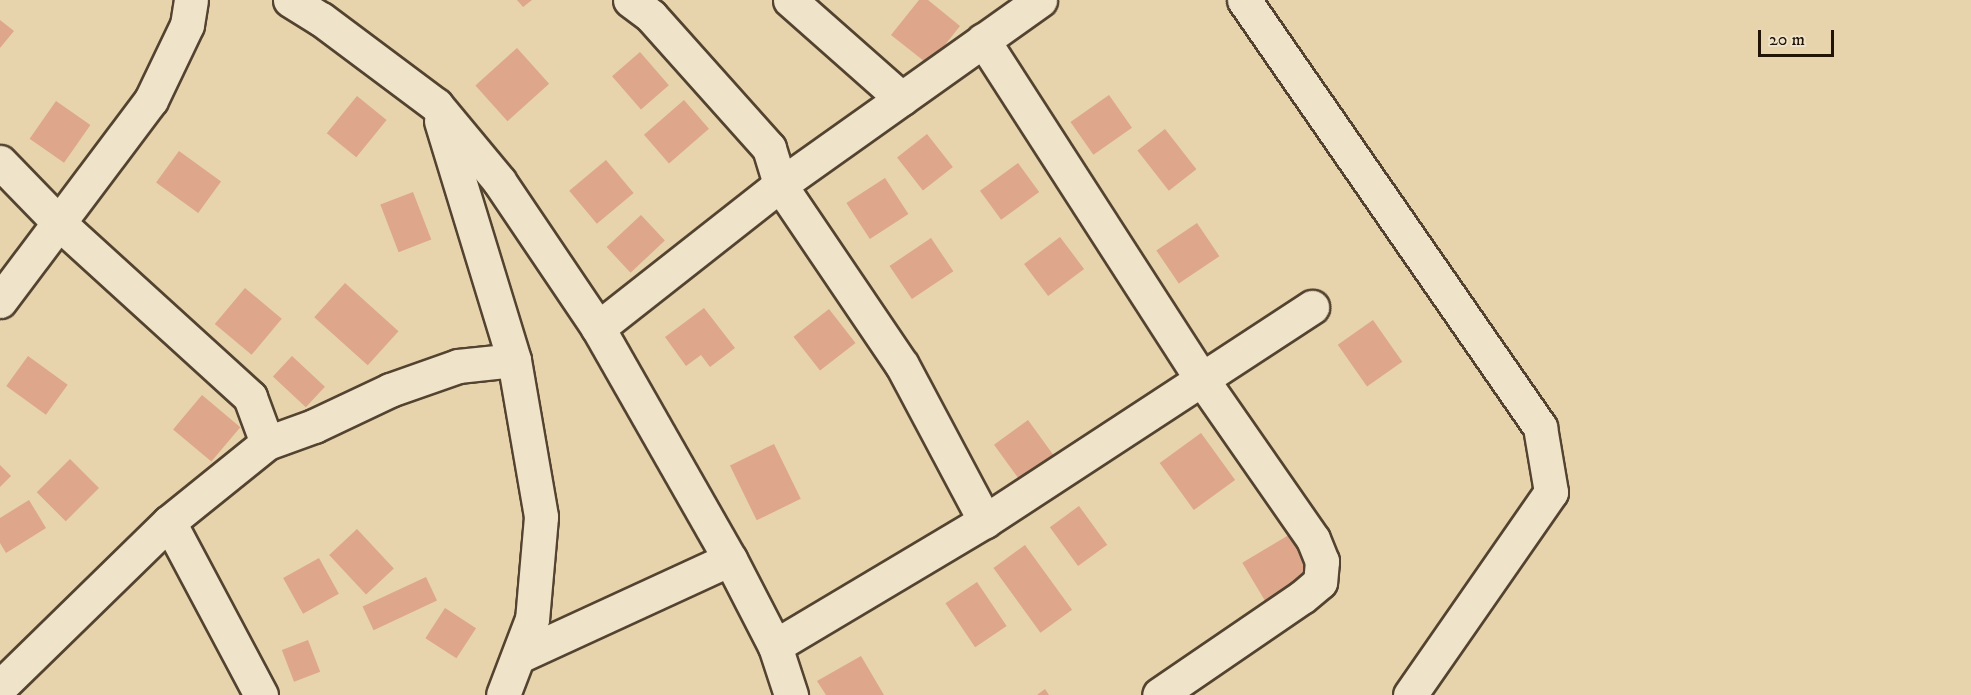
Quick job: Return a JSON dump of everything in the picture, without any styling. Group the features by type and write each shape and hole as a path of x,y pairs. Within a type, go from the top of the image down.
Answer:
{"street":[{"path":"0,301 151,100 187,25 191,0"},
{"path":"290,0 321,19 436,105 499,181 598,328 730,559 774,646 791,695"},
{"path":"630,0 651,16 769,148 780,185 902,365 985,521"},
{"path":"790,0 902,99"},
{"path":"598,328 780,185 1040,0"},
{"path":"1244,0 1540,427 1551,492 1410,695"},
{"path":"983,40 1201,378 1312,539 1322,561 1320,582 1159,695"},
{"path":"436,105 514,360 542,517 532,619 503,695"},
{"path":"0,162 60,224 250,397 267,443"},
{"path":"774,646 985,521 1312,307"},
{"path":"0,687 169,522 267,443 314,426 390,390 458,366 514,360"},
{"path":"169,522 261,695"},
{"path":"519,656 730,559"}],"building":[{"path":"517,0 532,0 523,7"},
{"path":"919,0 928,0 960,26 929,65 891,35"},
{"path":"0,20 14,31 0,48"},
{"path":"517,48 549,84 508,121 475,85"},
{"path":"640,52 669,85 641,109 612,76"},
{"path":"1109,95 1132,128 1093,155 1070,122"},
{"path":"357,96 387,120 356,157 327,133"},
{"path":"684,100 709,129 669,163 644,135"},
{"path":"56,101 90,125 64,163 30,139"},
{"path":"1165,129 1196,169 1169,191 1137,151"},
{"path":"927,134 953,167 923,190 897,157"},
{"path":"179,151 221,182 198,213 156,183"},
{"path":"606,160 634,193 597,224 569,191"},
{"path":"1018,163 1039,192 1001,220 980,191"},
{"path":"885,178 908,214 870,239 846,203"},
{"path":"413,192 431,240 399,252 380,205"},
{"path":"641,215 665,241 630,273 607,247"},
{"path":"1197,223 1219,256 1179,284 1156,250"},
{"path":"1060,237 1084,269 1048,296 1024,264"},
{"path":"931,238 953,271 912,299 890,266"},
{"path":"345,283 399,331 368,365 314,317"},
{"path":"245,288 282,319 252,355 215,324"},
{"path":"704,308 735,348 710,367 701,355 686,366 665,337"},
{"path":"829,309 855,343 820,371 794,337"},
{"path":"1373,320 1402,362 1367,386 1338,345"},
{"path":"28,356 68,385 46,415 6,386"},
{"path":"292,356 325,387 306,407 273,376"},
{"path":"202,395 240,427 211,462 173,429"},
{"path":"1028,420 1055,457 1021,482 994,445"},
{"path":"1201,433 1235,480 1194,510 1160,463"},
{"path":"774,444 801,499 757,520 730,465"},
{"path":"70,459 99,488 66,521 37,492"},
{"path":"0,465 11,476 0,487"},
{"path":"29,500 46,528 6,553 0,543 0,518"},
{"path":"1079,506 1107,545 1078,566 1050,527"},
{"path":"357,529 394,568 366,594 329,555"},
{"path":"1292,533 1320,579 1270,609 1242,563"},
{"path":"1025,545 1072,610 1040,633 993,568"},
{"path":"319,558 339,594 303,614 283,578"},
{"path":"426,577 437,601 374,630 363,607"},
{"path":"977,582 1007,626 975,647 945,603"},
{"path":"445,608 476,628 456,658 425,638"},
{"path":"308,640 320,672 294,682 282,650"},
{"path":"861,656 884,695 826,695 817,681"},
{"path":"1045,689 1049,695 1037,695"}]}
